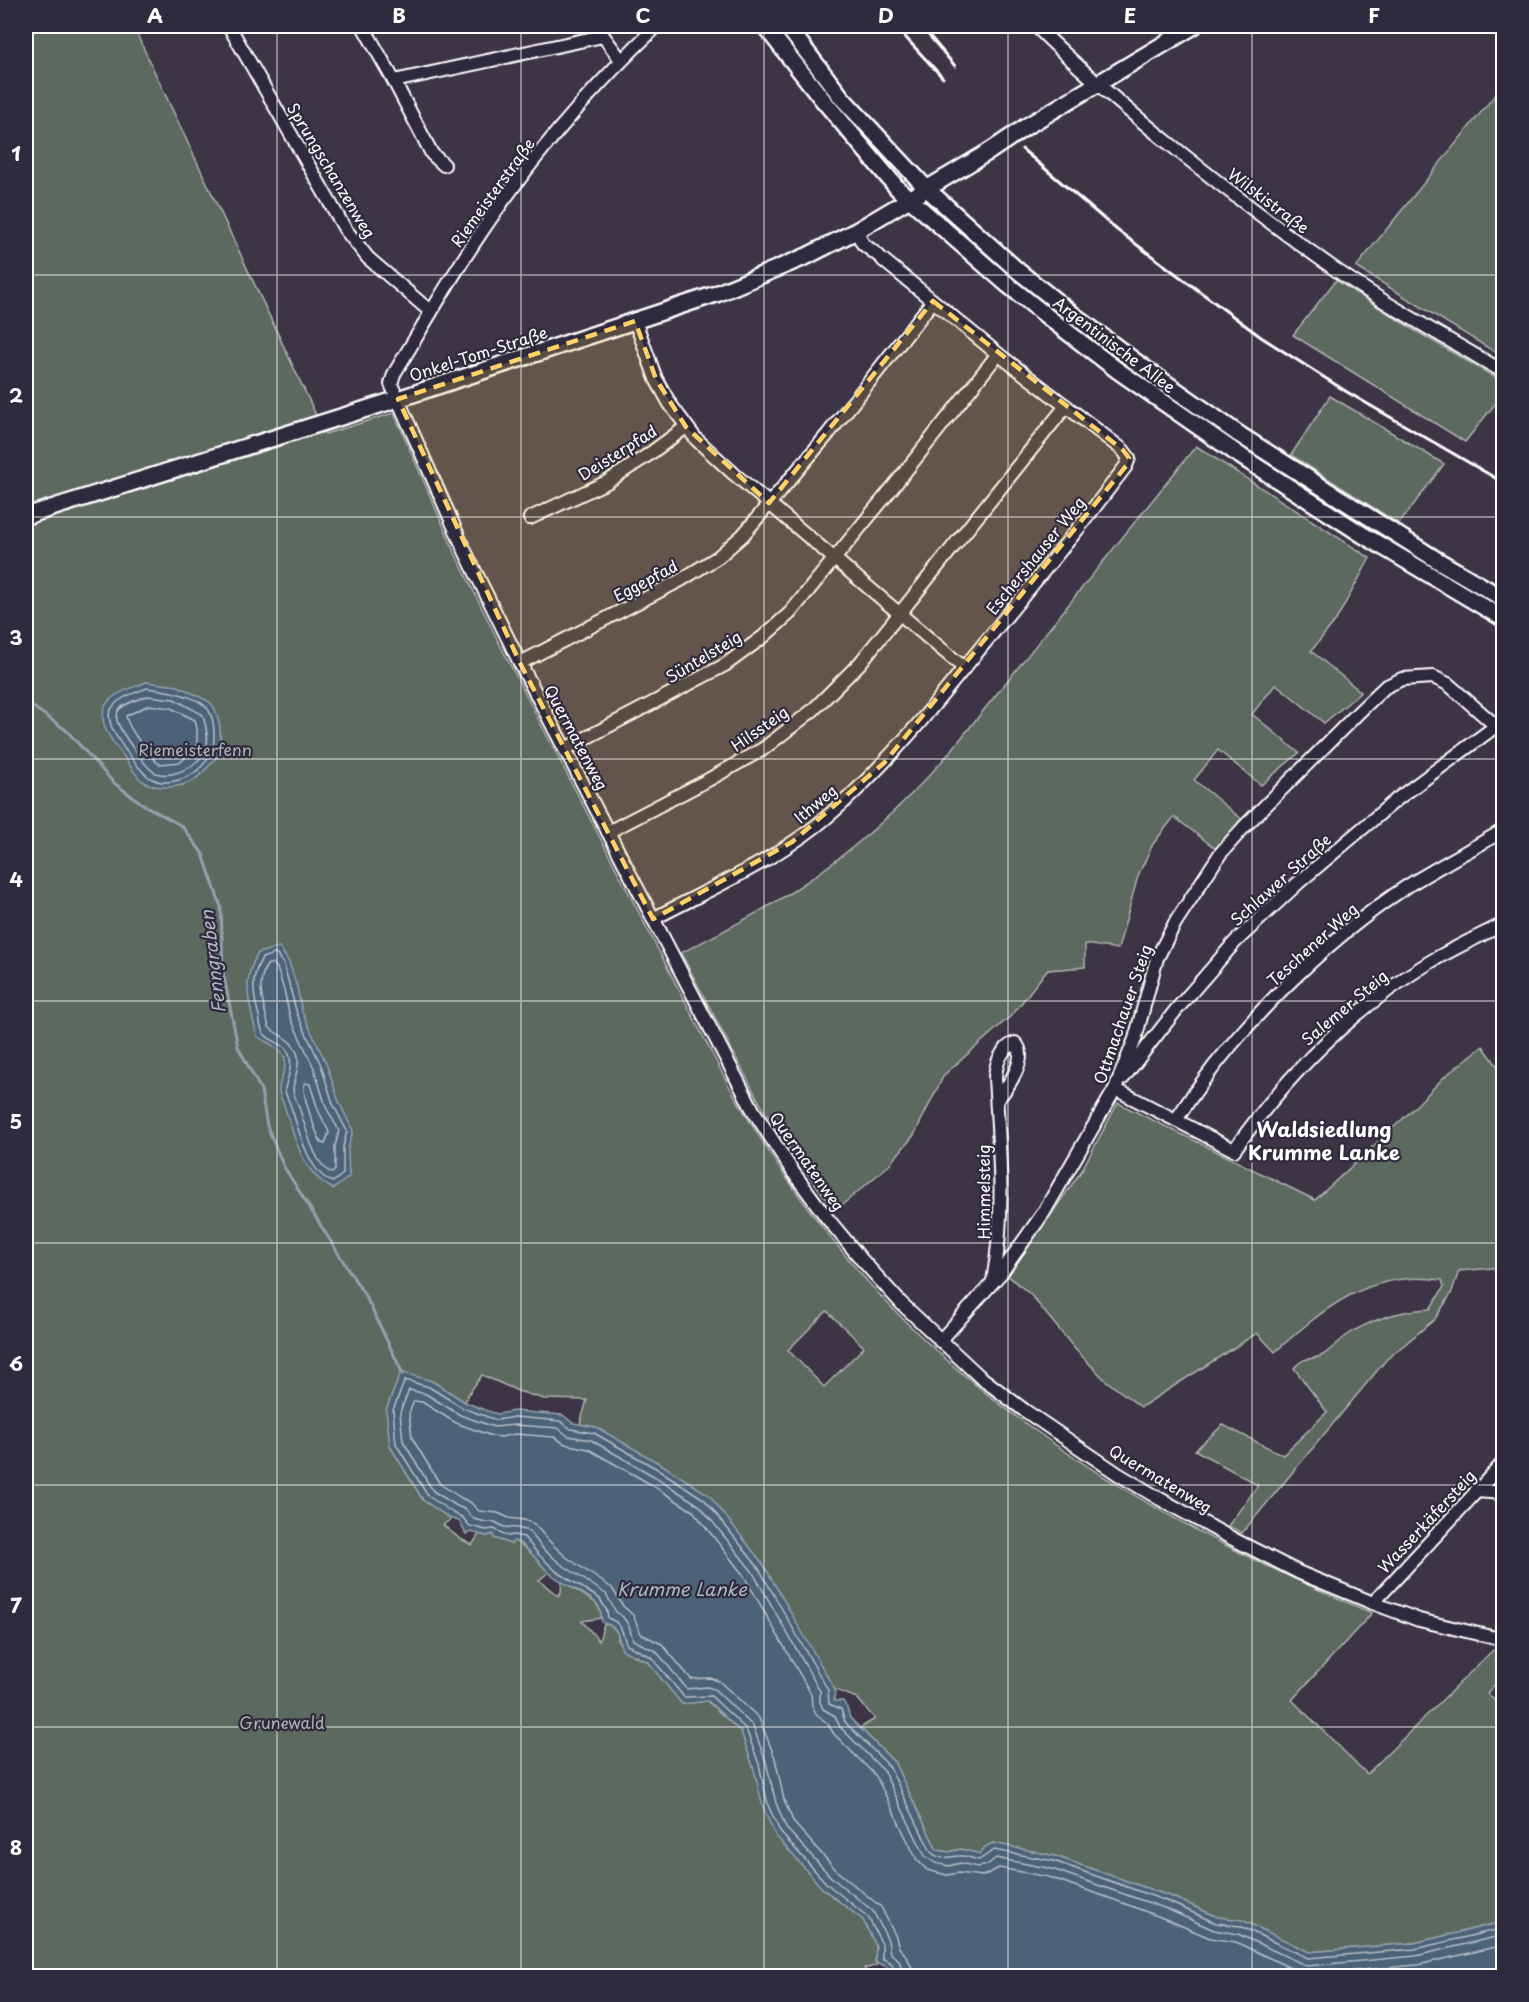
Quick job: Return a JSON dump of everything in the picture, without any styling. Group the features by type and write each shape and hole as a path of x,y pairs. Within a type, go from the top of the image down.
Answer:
{"main road":[{"name":"Argentinische Allee","path":"765,26 823,100 898,189 1008,285 1118,370 1294,491 1503,619"},
{"name":"Argentinische Allee","path":"787,26 842,98 927,189 1017,270 1140,365 1240,435 1503,599"},
{"path":"1097,85 1194,26"},
{"name":"Onkel-Tom-Straße","path":"26,516 398,399 683,306 750,281 856,231 1097,85"}],"street":[{"name":"Sprungschanzenweg","path":"229,26 356,245 379,269 431,312"},
{"path":"363,26 432,154 444,165"},
{"name":"Riemeisterstraße","path":"398,399 392,388 392,380 466,255 518,181 578,106 657,26"},
{"name":"Wilskistraße","path":"1036,26 1097,85 1210,177 1337,270 1422,325 1503,372"},
{"path":"394,81 599,31 621,60"},
{"name":"Eschershauser Weg","path":"856,231 863,244 998,354 1123,450 1129,458 1126,466 1077,530 963,668"},
{"path":"769,503 828,434 933,301"},
{"path":"636,321 656,379 686,427 709,452 963,668"},
{"path":"834,559 998,354"},
{"name":"Quermatenweg","path":"398,399 464,549 520,663 753,1110 793,1172 862,1260 940,1341 979,1376 1024,1410 1126,1479 1233,1539 1300,1573 1419,1620 1503,1640"},
{"path":"899,614 1066,406"},
{"name":"Deisterpfad","path":"530,518 608,482 686,427"},
{"name":"Eggepfad","path":"520,663 718,557 737,541 769,503"},
{"name":"Süntelsteig","path":"565,749 687,686 744,652 790,613 834,559"},
{"name":"Hilssteig","path":"608,832 763,749 838,687 899,614"},
{"name":"Ithweg","path":"653,919 767,858 817,825 900,745 963,668"},
{"name":"Ottmachauer Steig","path":"940,1341 993,1282 1044,1212 1115,1089 1135,1039 1157,958 1175,922 1220,854 1302,768 1385,687 1402,679 1433,677 1448,684 1500,729"},
{"name":"Schlawer Straße","path":"1115,1089 1176,1010 1235,942 1298,883 1396,800 1500,729"},
{"name":"Teschener Weg","path":"1176,1120 1192,1095 1253,1021 1341,935 1409,885 1503,830"},
{"name":"Salemer Steig","path":"1176,1120 1234,1150 1257,1116 1307,1060 1338,1030 1388,990 1432,961 1503,924"},
{"path":"1115,1089 1176,1120"},
{"name":"Himmelsteig","path":"993,1282 1001,1224 1001,1162 997,1100"},
{"name":"Wasserkäfersteig","path":"1373,1603 1503,1462"},
{"path":"1476,1491 1503,1493"}],"highlighted area":[{"path":"933,301 1123,450 1129,458 1126,466 884,763 792,842 653,919 520,663 398,399 635,321 656,379 686,427 769,503"}],"green space":[{"name":"Grunewald","path":"26,26 133,26 325,434 394,413 455,553 503,651 729,1086 789,1182 859,1272 912,1328 970,1380 1031,1428 1162,1512 1301,1582 1372,1613 1292,1700 1367,1774 1493,1650 1503,1653 1503,1676 1487,1693 1503,1709 1503,1922 1414,1943 1309,1952 1242,1920 1218,1917 1172,1897 1055,1856 993,1843 985,1847 980,1854 961,1849 949,1852 937,1850 894,1762 860,1728 875,1719 857,1698 835,1690 811,1650 596,1427 580,1424 587,1400 544,1399 518,1391 482,1375 465,1402 432,1381 390,1446 423,1500 451,1519 443,1525 472,1545 479,1534 487,1536 493,1534 494,1538 522,1545 549,1572 539,1580 558,1596 561,1592 562,1581 596,1603 602,1614 601,1618 582,1621 599,1641 604,1624 613,1626 618,1634 618,1641 636,1657 647,1661 682,1704 707,1701 741,1732 753,1766 822,1888 863,1920 876,1946 875,1962 879,1964 864,1968 870,1976 26,1976","holes":["827,1311 864,1347 824,1387 788,1350"]},
{"path":"772,26 780,26 910,177 901,182"},
{"path":"1503,85 1503,357 1356,267"},
{"path":"935,204 1210,421 1207,427 1058,319 928,209"},
{"path":"1336,280 1414,330 1503,382 1503,394 1465,442 1293,335"},
{"path":"1330,396 1444,464 1399,524 1291,455"},
{"path":"1218,427 1503,606 1503,613 1417,563 1215,432"},
{"path":"1196,446 1370,558 1336,620 1311,651 1361,692 1324,723 1276,684 1252,714 1299,753 1261,785 1218,750 1194,780 1244,821 1219,851 1174,817 1153,844 1138,876 1118,949 1085,944 1085,967 1047,970 1013,1014 944,1075 914,1135 888,1166 835,1211 781,1137 761,1105 681,953 793,891 836,860 896,809 950,752"},
{"path":"1483,1046 1503,1074 1503,1267 1459,1271 1451,1294 1435,1319 1386,1360 1242,1533 1228,1526 1258,1485 1195,1450 1223,1425 1283,1455 1327,1412 1294,1368 1302,1361 1323,1355 1349,1334 1367,1324 1398,1313 1430,1309 1444,1287 1442,1280 1416,1278 1393,1280 1371,1286 1351,1295 1312,1320 1275,1352 1257,1333 1141,1407 1105,1380 1075,1349 1030,1294 1008,1276 1080,1173 1118,1103 1315,1200 1408,1114 1444,1077"}],"water":[{"path":"146,682 178,686 210,702 215,709 220,726 221,752 197,778 183,785 157,787 147,784 134,772 104,726 104,709 110,699"},
{"path":"279,947 289,962 302,1012 326,1063 339,1102 353,1131 348,1148 349,1177 333,1189 314,1174 301,1154 279,1093 285,1059 277,1048 257,1036 252,1014 248,984 253,964 258,953"},
{"name":"Krumme Lanke","path":"401,1372 432,1381 465,1402 487,1411 498,1414 514,1411 563,1415 573,1423 596,1427 709,1495 763,1564 835,1690 834,1701 843,1701 850,1718 894,1762 937,1850 949,1852 961,1849 980,1854 985,1847 993,1843 1055,1856 1172,1897 1218,1917 1242,1920 1309,1952 1414,1943 1503,1922 1503,1976 892,1976 887,1967 875,1962 876,1946 863,1920 822,1888 775,1835 763,1807 753,1766 741,1732 708,1701 682,1704 647,1661 622,1650 616,1630 602,1622 601,1610 597,1604 552,1575 519,1543 514,1541 511,1544 494,1538 493,1534 487,1536 471,1532 466,1534 459,1521 451,1519 423,1500 390,1446 386,1410"}],"waterway":[{"name":"Fenngraben","path":"26,702 66,730 114,783 144,805 182,826 203,854 221,907 223,972 238,1047 261,1090 267,1126 284,1167 367,1299 403,1374"}],"railway":[{"path":"895,26 943,78"},
{"path":"921,26 955,66"},
{"path":"1022,149 1117,230 1261,337 1347,392 1504,483"}],"district":[{"name":"Waldsiedlung Krumme Lanke","path":"1324,1140"}],"park label":[{"name":"Riemeisterfenn","path":"195,749"}]}
